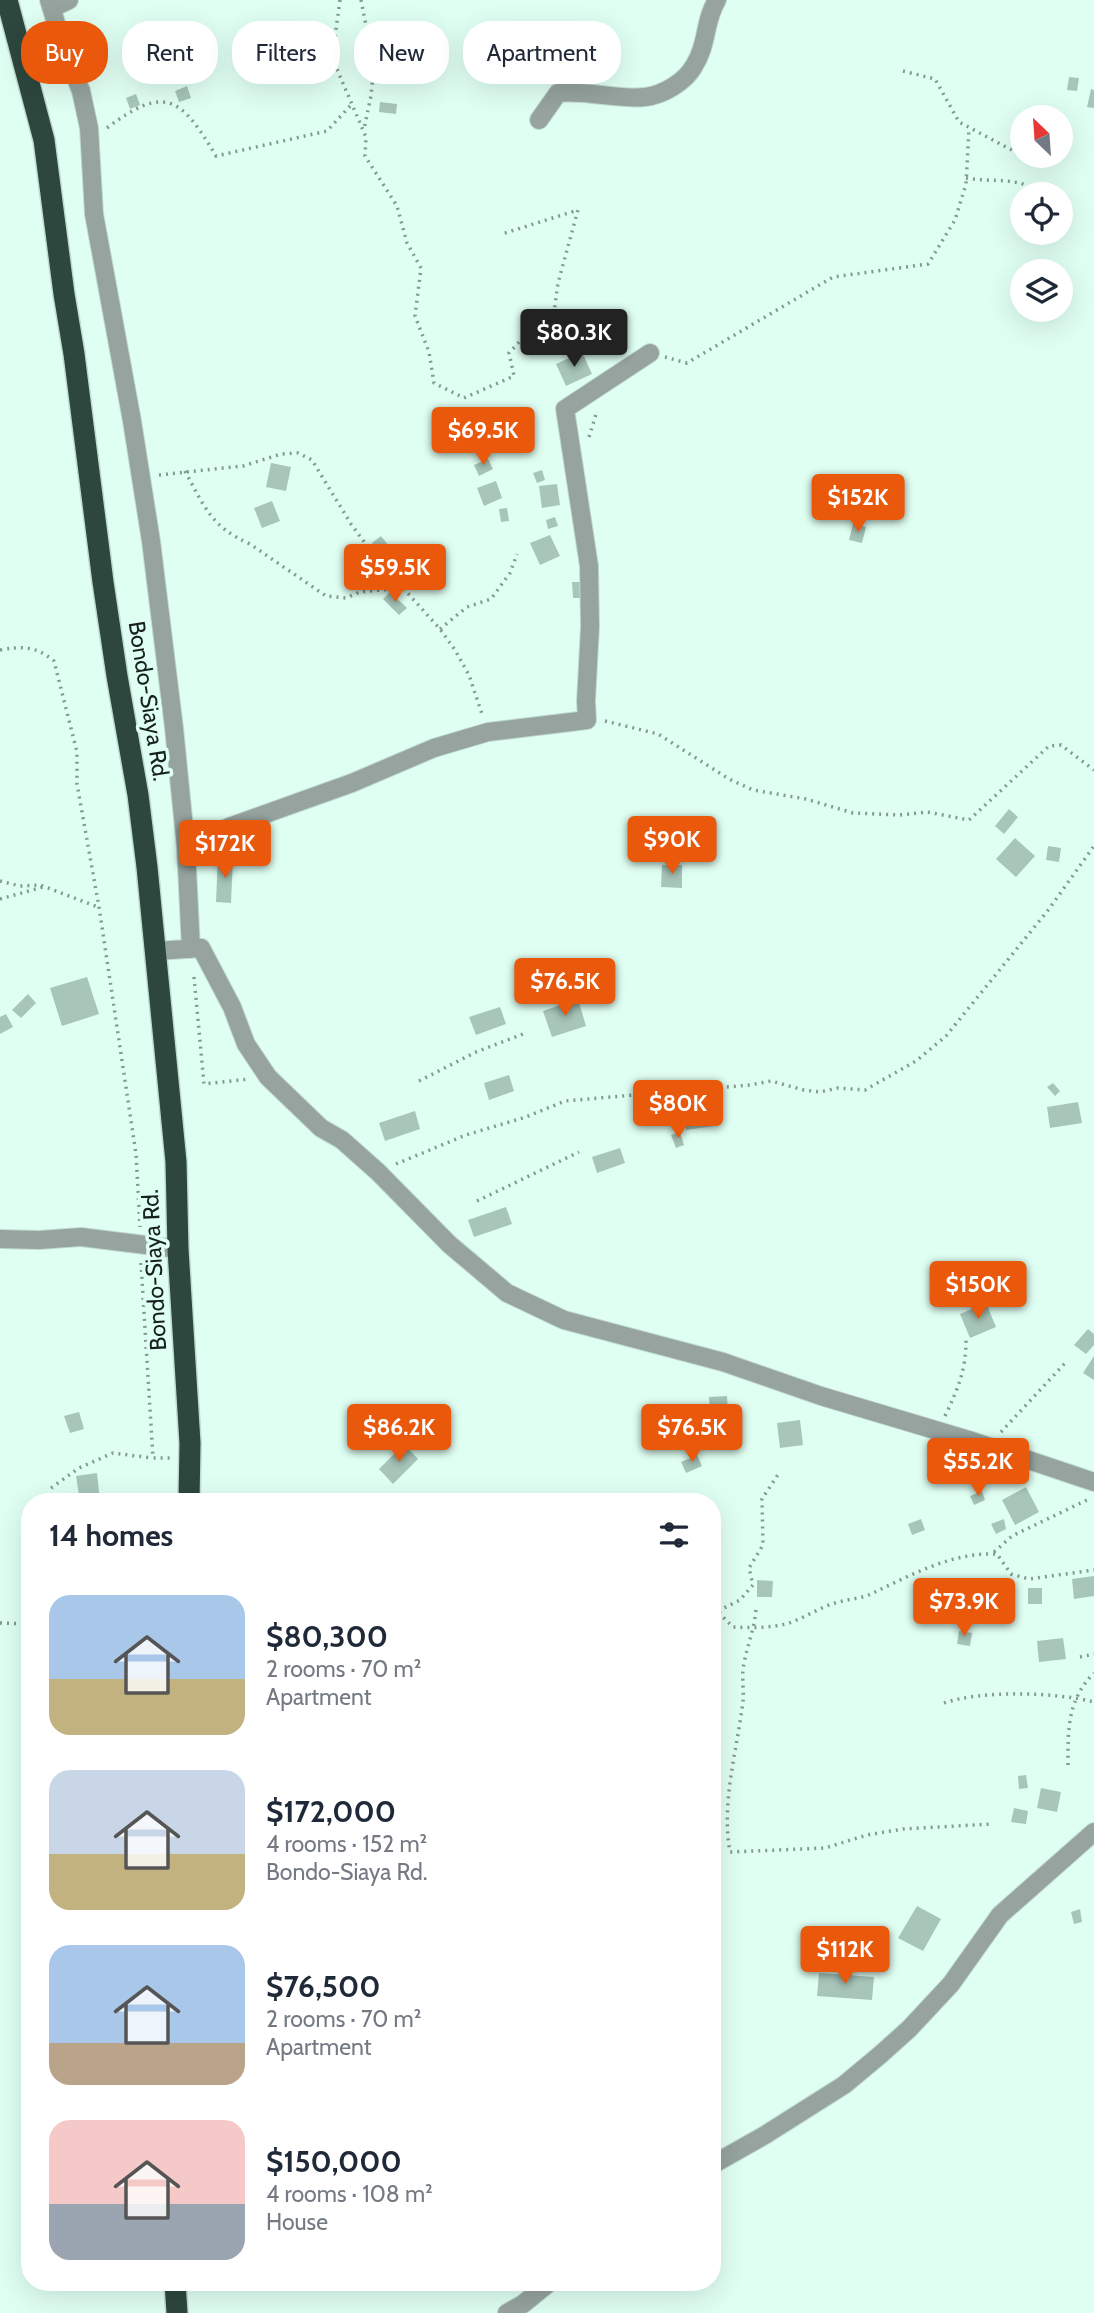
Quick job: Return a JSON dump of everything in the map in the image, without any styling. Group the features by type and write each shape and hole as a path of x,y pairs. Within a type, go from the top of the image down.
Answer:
{"highway":[{"name":"Bondo-Siaya Rd.","path":"7,0 44,140 115,665 138,795 176,1162 189,1493"},
{"path":"176,2291 177,2313"}],"street":[{"path":"69,0 51,4 62,43 81,91 89,128 94,214 132,421 166,656 166,677 176,739 186,848 191,949"},
{"path":"539,120 558,93 646,97 676,86 694,68 706,41 709,13 717,0"},
{"path":"186,848 229,827 352,783 434,748 488,732 587,720 589,566 565,409 650,353"},
{"path":"156,951 201,948 232,1007 246,1044 268,1077 321,1128 342,1140 378,1172 449,1244 507,1293 564,1320 723,1362 821,1396 988,1446 1094,1482"},
{"path":"0,1239 81,1237 178,1250"},
{"path":"721,2160 844,2085 880,2055 909,2029 951,1984 1000,1915 1094,1832"},
{"path":"507,2313 539,2291"}],"path":[{"path":"340,0 334,44 336,67 366,137 365,156 397,206 407,243 421,268 415,316 429,352 434,383 464,398 514,376 509,353 523,338 550,342 558,283 578,210 502,234"},
{"path":"360,0 374,66 364,131"},
{"path":"903,71 935,79 959,122 1010,150"},
{"path":"89,142 120,118 157,101 169,101 195,120 216,156 327,131 352,104"},
{"path":"650,353 687,363 833,277 928,264 955,220 966,178 969,129"},
{"path":"966,178 1018,182"},
{"path":"572,458 589,437 605,382"},
{"path":"140,477 243,466 281,454 298,453 312,460 351,524 376,558 440,629 470,675 488,732"},
{"path":"185,471 210,517 237,539 250,544 327,596 346,598 360,592 402,588"},
{"path":"440,629 467,607 491,599 510,573 517,554"},
{"path":"0,650 24,646 44,653 54,661 76,752 77,785 99,907 136,1154 153,1458"},
{"path":"587,720 608,722 658,734 729,779 753,790 806,799 853,813 890,815 927,812 969,820 1049,746 1061,745 1094,770"},
{"path":"378,1172 467,1135 526,1117 565,1101 771,1081 820,1092 838,1088 865,1090 916,1061 946,1036 1049,909 1094,846"},
{"path":"0,881 20,886 45,887 99,907"},
{"path":"0,899 45,887"},
{"path":"191,949 204,1084 268,1077"},
{"path":"419,1080 476,1052 526,1032"},
{"path":"477,1201 579,1152"},
{"path":"937,1430 957,1390 966,1363 966,1340"},
{"path":"988,1446 1067,1361"},
{"path":"51,1488 79,1468 113,1453 153,1458 189,1458"},
{"path":"721,1610 740,1600 753,1585 749,1568 763,1545 762,1499 779,1473"},
{"path":"992,1553 1012,1536 1094,1496"},
{"path":"721,1613 733,1627 754,1628 786,1624 834,1603 869,1595 892,1582 960,1556 997,1554 1011,1574 1028,1579 1094,1570"},
{"path":"756,1611 743,1668 743,1700 734,1747 727,1834 730,1852 825,1848 867,1835 903,1829 992,1824"},
{"path":"0,1623 21,1624"},
{"path":"1080,1657 1094,1654"},
{"path":"1068,1765 1068,1726 1082,1685 1094,1673"},
{"path":"944,1703 960,1698 1003,1695 1051,1696 1094,1702"}],"building":[{"path":"1069,77 1079,78 1077,91 1067,90"},
{"path":"187,86 191,98 179,102 175,91"},
{"path":"1091,89 1094,90 1094,108 1087,107"},
{"path":"136,94 140,105 130,109 126,98"},
{"path":"380,102 397,104 396,114 379,112"},
{"path":"582,352 592,374 566,386 556,364"},
{"path":"488,459 493,469 479,476 474,465"},
{"path":"271,463 291,467 286,491 266,487"},
{"path":"542,470 545,480 537,483 533,473"},
{"path":"496,481 502,498 484,506 477,488"},
{"path":"557,484 560,505 542,508 539,486"},
{"path":"272,501 280,521 262,528 254,508"},
{"path":"507,508 509,521 501,522 499,509"},
{"path":"555,517 558,526 548,529 546,520"},
{"path":"853,524 866,527 862,543 849,540"},
{"path":"550,535 560,556 540,565 530,543"},
{"path":"381,536 396,555 388,562 372,543"},
{"path":"572,582 581,582 582,598 573,598"},
{"path":"390,592 407,608 399,615 383,599"},
{"path":"1009,809 1018,817 1004,834 995,826"},
{"path":"1015,838 1035,856 1016,877 996,859"},
{"path":"1048,846 1061,848 1059,862 1046,860"},
{"path":"218,856 233,857 231,903 216,902"},
{"path":"662,865 682,865 682,888 661,887"},
{"path":"87,977 99,1014 62,1026 50,988"},
{"path":"28,994 36,1003 21,1018 12,1010"},
{"path":"578,999 586,1026 552,1037 543,1011"},
{"path":"500,1007 506,1024 476,1035 469,1017"},
{"path":"6,1014 13,1027 0,1034 0,1017"},
{"path":"509,1075 514,1091 489,1100 484,1083"},
{"path":"1053,1083 1060,1091 1055,1096 1047,1087"},
{"path":"1078,1102 1082,1123 1050,1128 1047,1107"},
{"path":"711,1103 714,1126 686,1130 683,1108"},
{"path":"415,1111 420,1129 385,1141 379,1123"},
{"path":"680,1132 684,1145 676,1148 671,1135"},
{"path":"620,1148 625,1163 597,1173 592,1157"},
{"path":"506,1207 512,1224 474,1237 468,1220"},
{"path":"986,1303 996,1327 970,1338 960,1314"},
{"path":"1088,1329 1094,1334 1094,1345 1086,1354 1074,1345"},
{"path":"1094,1356 1094,1380 1083,1373"},
{"path":"727,1396 728,1412 710,1413 709,1397"},
{"path":"79,1412 84,1429 70,1433 64,1416"},
{"path":"800,1420 803,1445 780,1448 777,1423"},
{"path":"404,1444 418,1459 393,1484 379,1469"},
{"path":"697,1455 702,1466 686,1473 681,1462"},
{"path":"97,1473 99,1493 79,1493 76,1476"},
{"path":"1026,1487 1039,1512 1015,1525 1002,1500"},
{"path":"982,1491 985,1500 974,1505 970,1496"},
{"path":"921,1519 925,1530 912,1535 908,1524"},
{"path":"1004,1519 1006,1529 996,1534 991,1524"},
{"path":"1094,1576 1094,1596 1074,1599 1072,1579"},
{"path":"757,1580 773,1581 772,1597 757,1597"},
{"path":"1028,1588 1042,1588 1042,1604 1028,1604"},
{"path":"959,1631 972,1633 970,1646 957,1644"},
{"path":"1063,1638 1066,1659 1039,1662 1037,1641"},
{"path":"1026,1775 1028,1788 1019,1789 1018,1776"},
{"path":"1041,1788 1061,1792 1057,1812 1037,1808"},
{"path":"1014,1808 1028,1811 1026,1824 1011,1822"},
{"path":"917,1906 941,1919 923,1951 898,1938"},
{"path":"1080,1909 1082,1922 1074,1924 1071,1912"},
{"path":"819,1973 874,1977 872,2000 817,1996"}]}
